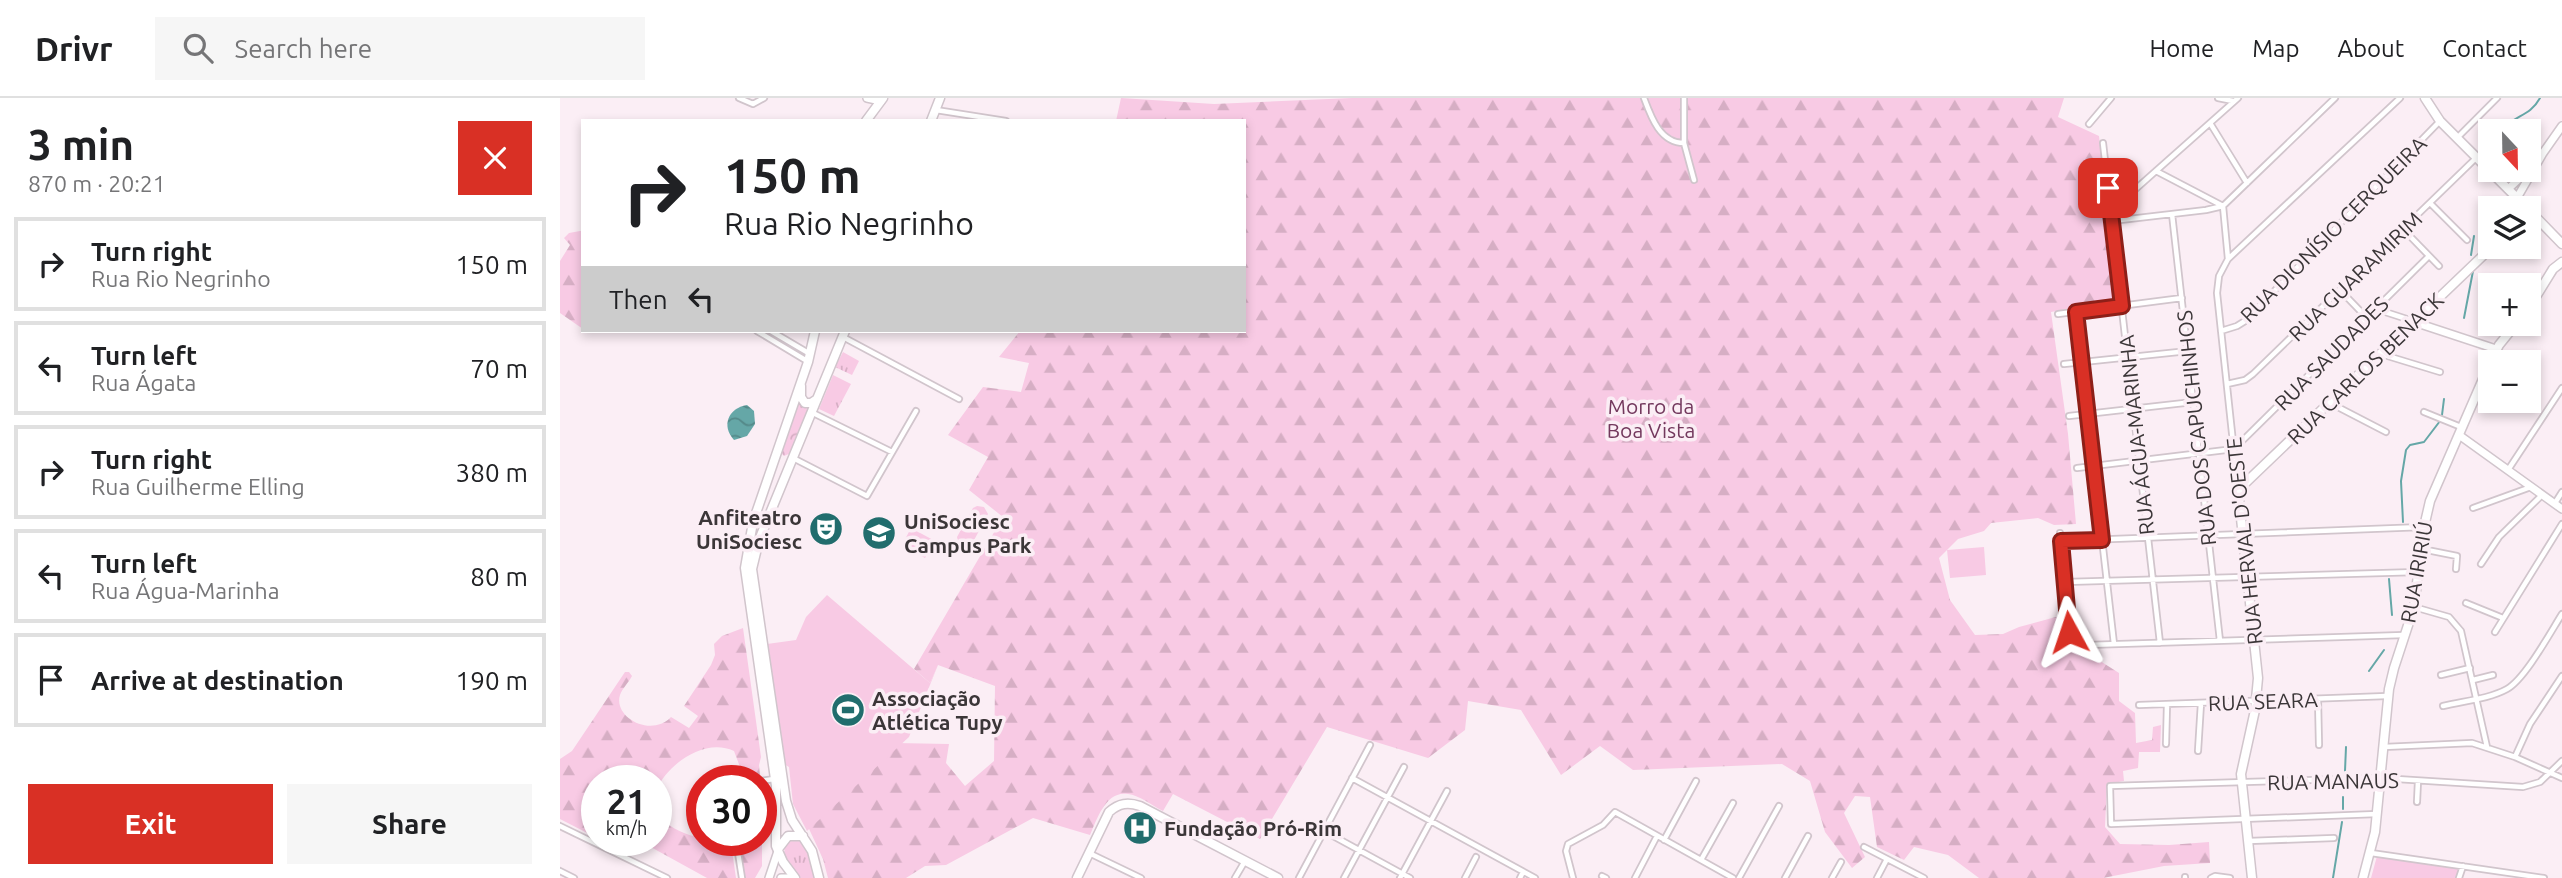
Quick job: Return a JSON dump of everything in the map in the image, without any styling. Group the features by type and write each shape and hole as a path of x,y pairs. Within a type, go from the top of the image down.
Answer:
{"main road":[{"path":"932,119 940,98"},
{"path":"2425,98 2441,121 2515,196"},
{"path":"867,119 882,99"},
{"path":"2541,222 2562,244"},
{"name":"RUA CARLOS BENACK","path":"2238,490 2479,259"},
{"path":"2541,288 2553,269 2562,262"},
{"path":"773,765 745,568 751,528 802,380 815,333"},
{"path":"819,878 811,851 792,820 785,796 752,575 756,548 844,334"},
{"name":"RUA IRIRIÚ","path":"2363,878 2378,814 2391,679 2414,607 2430,501 2496,349 2506,336"},
{"path":"802,380 800,391 804,401 811,404 817,399"},
{"path":"776,454 793,458"},
{"name":"RUA HERVAL D'OESTE","path":"2238,490 2258,678 2257,701 2243,761 2242,782 2252,878"},
{"path":"1077,878 1106,816 1118,805 1129,803 1140,806 1278,878"},
{"path":"778,851 788,836 803,836"},
{"path":"777,846 793,878"}],"street":[{"path":"739,98 750,103 757,103 764,98"},
{"path":"867,98 882,99"},
{"path":"1644,98 1655,123 1667,138 1672,142 1684,143"},
{"path":"1684,98 1684,143 1693,180"},
{"path":"2089,124 2111,98"},
{"path":"2218,98 2236,100"},
{"path":"2112,221 2223,206 2335,98"},
{"path":"2228,259 2400,98"},
{"path":"2457,138 2497,98"},
{"path":"2111,210 2236,100"},
{"path":"935,110 993,119"},
{"name":"RUA DIONÍSIO CERQUEIRA","path":"2221,331 2245,321 2441,121"},
{"path":"2210,124 2247,183"},
{"path":"2541,157 2562,126"},
{"name":"RUA ÁGUA-MARINHA","path":"2103,143 2160,643"},
{"name":"RUA GUARAMIRIM","path":"2227,384 2245,380 2253,374 2477,158"},
{"path":"2156,171 2223,206"},
{"path":"2508,189 2516,182"},
{"path":"2430,203 2467,240"},
{"name":"RUA HERVAL D'OESTE","path":"2223,206 2228,259 2217,284 2238,490"},
{"name":"RUA DOS CAPUCHINHOS","path":"2172,214 2220,641"},
{"path":"2403,229 2439,266"},
{"name":"RUA SAUDADES","path":"2234,449 2429,256"},
{"path":"2340,290 2367,318"},
{"path":"2058,314 2182,298"},
{"path":"2376,309 2496,349"},
{"path":"2076,312 2114,644"},
{"path":"761,333 809,358"},
{"path":"774,333 809,358"},
{"path":"844,334 959,399"},
{"path":"2064,364 2188,351"},
{"path":"2380,354 2440,372"},
{"path":"2508,470 2562,388"},
{"path":"2069,416 2193,402"},
{"path":"2329,403 2386,432"},
{"path":"793,458 867,496 916,411"},
{"path":"811,412 892,452"},
{"path":"2424,412 2461,431 2508,470 2562,509"},
{"path":"2077,468 2234,449"},
{"path":"2473,508 2532,487"},
{"path":"2555,503 2562,492"},
{"path":"2481,564 2504,532 2543,495"},
{"path":"2495,632 2562,524"},
{"path":"2061,541 2424,527"},
{"path":"2060,533 2069,632"},
{"path":"2421,549 2458,556 2456,569"},
{"path":"2065,582 2419,572"},
{"path":"2466,603 2503,618"},
{"path":"2414,607 2449,617 2456,623 2463,637 2487,747"},
{"path":"2443,706 2502,692 2518,681 2562,614"},
{"path":"2087,645 2405,635"},
{"path":"2441,674 2470,668"},
{"path":"2473,680 2493,675"},
{"path":"2515,757 2530,724 2562,676"},
{"name":"RUA SEARA","path":"2139,705 2388,696"},
{"path":"2318,699 2319,745"},
{"path":"2198,751 2200,703"},
{"path":"2166,744 2167,704"},
{"path":"2384,748 2464,743 2487,747 2562,778"},
{"path":"1299,878 1370,745"},
{"path":"2551,772 2562,761"},
{"path":"1344,878 1405,767"},
{"name":"RUA MANAUS","path":"2246,819 2111,824 2110,786 2381,778 2527,786 2540,782 2551,772"},
{"path":"1352,778 1535,878"},
{"path":"1664,839 1696,781"},
{"path":"2417,802 2418,781"},
{"path":"1401,876 1447,791"},
{"path":"1701,860 1733,803"},
{"path":"1739,878 1779,806"},
{"path":"1573,878 1566,851 1568,844 1602,825 1615,812 1733,878"},
{"path":"2246,819 2378,814"},
{"path":"560,826 667,878"},
{"path":"1324,831 1401,876 1410,878"},
{"path":"1634,878 1657,836"},
{"path":"1786,878 1808,836"},
{"path":"2248,841 2334,838"},
{"path":"1864,847 1924,878"},
{"path":"769,878 778,851"},
{"path":"1089,853 1141,878"},
{"path":"2371,853 2544,878"},
{"path":"739,856 742,878"},
{"path":"1465,878 1476,857"},
{"path":"1877,878 1887,859"},
{"path":"1235,878 1245,861"},
{"path":"1832,878 1841,862"},
{"path":"2459,878 2463,866"},
{"path":"560,871 573,878"},
{"path":"1520,878 1523,872"},
{"path":"781,878 793,878"},
{"path":"2211,878 2230,878"}],"green space":[{"name":"Morro da Boa Vista","path":"1121,98 1214,104 1352,98 2064,98 2058,117 2099,136 2117,300 2051,312 2068,434 2076,524 2054,525 2038,518 1991,523 1984,531 1958,539 1939,558 1950,600 1975,635 2003,634 2063,615 2064,638 2119,673 2119,701 2135,713 2136,743 2152,740 2153,727 2161,725 2160,752 2139,752 2138,768 2123,771 2124,781 2107,784 2105,827 2120,844 2169,845 2209,842 2210,863 2164,866 2103,878 1979,878 1948,855 1914,847 1904,860 1877,847 1870,797 1855,796 1844,813 1865,857 1852,868 1825,832 1810,781 1782,764 1633,770 1600,746 1561,775 1521,710 1468,701 1465,730 1428,758 1327,727 1260,839 1173,794 1163,811 1137,796 1120,794 1103,807 1090,835 1033,818 946,865 925,866 906,878 828,878 823,859 804,818 896,743 949,744 946,763 965,786 994,761 995,686 938,665 930,683 914,669 1003,517 969,490 988,457 948,435 983,387 1021,392 1029,363 999,357 1018,333 1246,333 1246,119 1116,119"},
{"path":"581,231 581,328 560,313 560,261 570,245 564,238 569,233"},
{"path":"843,352 859,361 852,375 835,367"},
{"path":"833,375 851,384 834,416 819,409"},
{"path":"799,396 811,405 791,453 784,456 780,452"},
{"path":"984,507 988,514 972,544 962,547 957,537 973,508"},
{"path":"911,528 935,541 925,558 902,545"},
{"path":"1984,547 1986,575 1950,578 1947,550"},
{"name":"Associação Atlética Tupy","path":"827,595 930,683 938,665 909,737 807,831 793,804 789,767 784,764 767,644 796,640 806,617"},
{"path":"743,628 761,757 759,765 739,765 734,751 711,748 699,750 672,768 672,765 581,765 581,830 560,819 560,759 572,751 625,672 632,676 620,695 619,703 628,717 635,722 654,726 671,717 689,728 698,716 684,706 711,665 715,655 714,644 722,636"},
{"path":"672,826 686,833 686,856 733,856 736,878 707,878 667,856 672,856"},
{"path":"790,839 800,839 808,850 816,878 799,878 785,858 784,845"},
{"path":"741,856 762,856 762,866 755,878 744,878"},
{"path":"2377,856 2458,869 2456,878 2371,878"}],"water":[{"path":"747,405 754,411 755,424 747,436 734,440 728,429 728,418 735,410"}],"waterway":[{"path":"2514,119 2531,109 2540,98"},
{"path":"2471,255 2474,236"},
{"path":"2464,318 2473,271"},
{"path":"2442,415 2444,399"},
{"path":"2403,522 2401,481 2406,450 2410,445 2424,442 2440,421"},
{"path":"2389,579 2392,615"},
{"path":"2369,671 2384,650"},
{"path":"2345,771 2346,747"},
{"path":"2343,797 2343,809"},
{"path":"2333,878 2342,822"}],"place":[{"name":"Anfiteatro UniSociesc","path":"826,529"},
{"name":"UniSociesc Campus Park","path":"879,533"},
{"name":"Associação Atlética Tupy","path":"848,710"},
{"name":"Fundação Pró-Rim","path":"1140,828"}],"route":[{"path":"2069,632 2061,541 2102,540 2076,312 2122,306 2108,188"}]}
